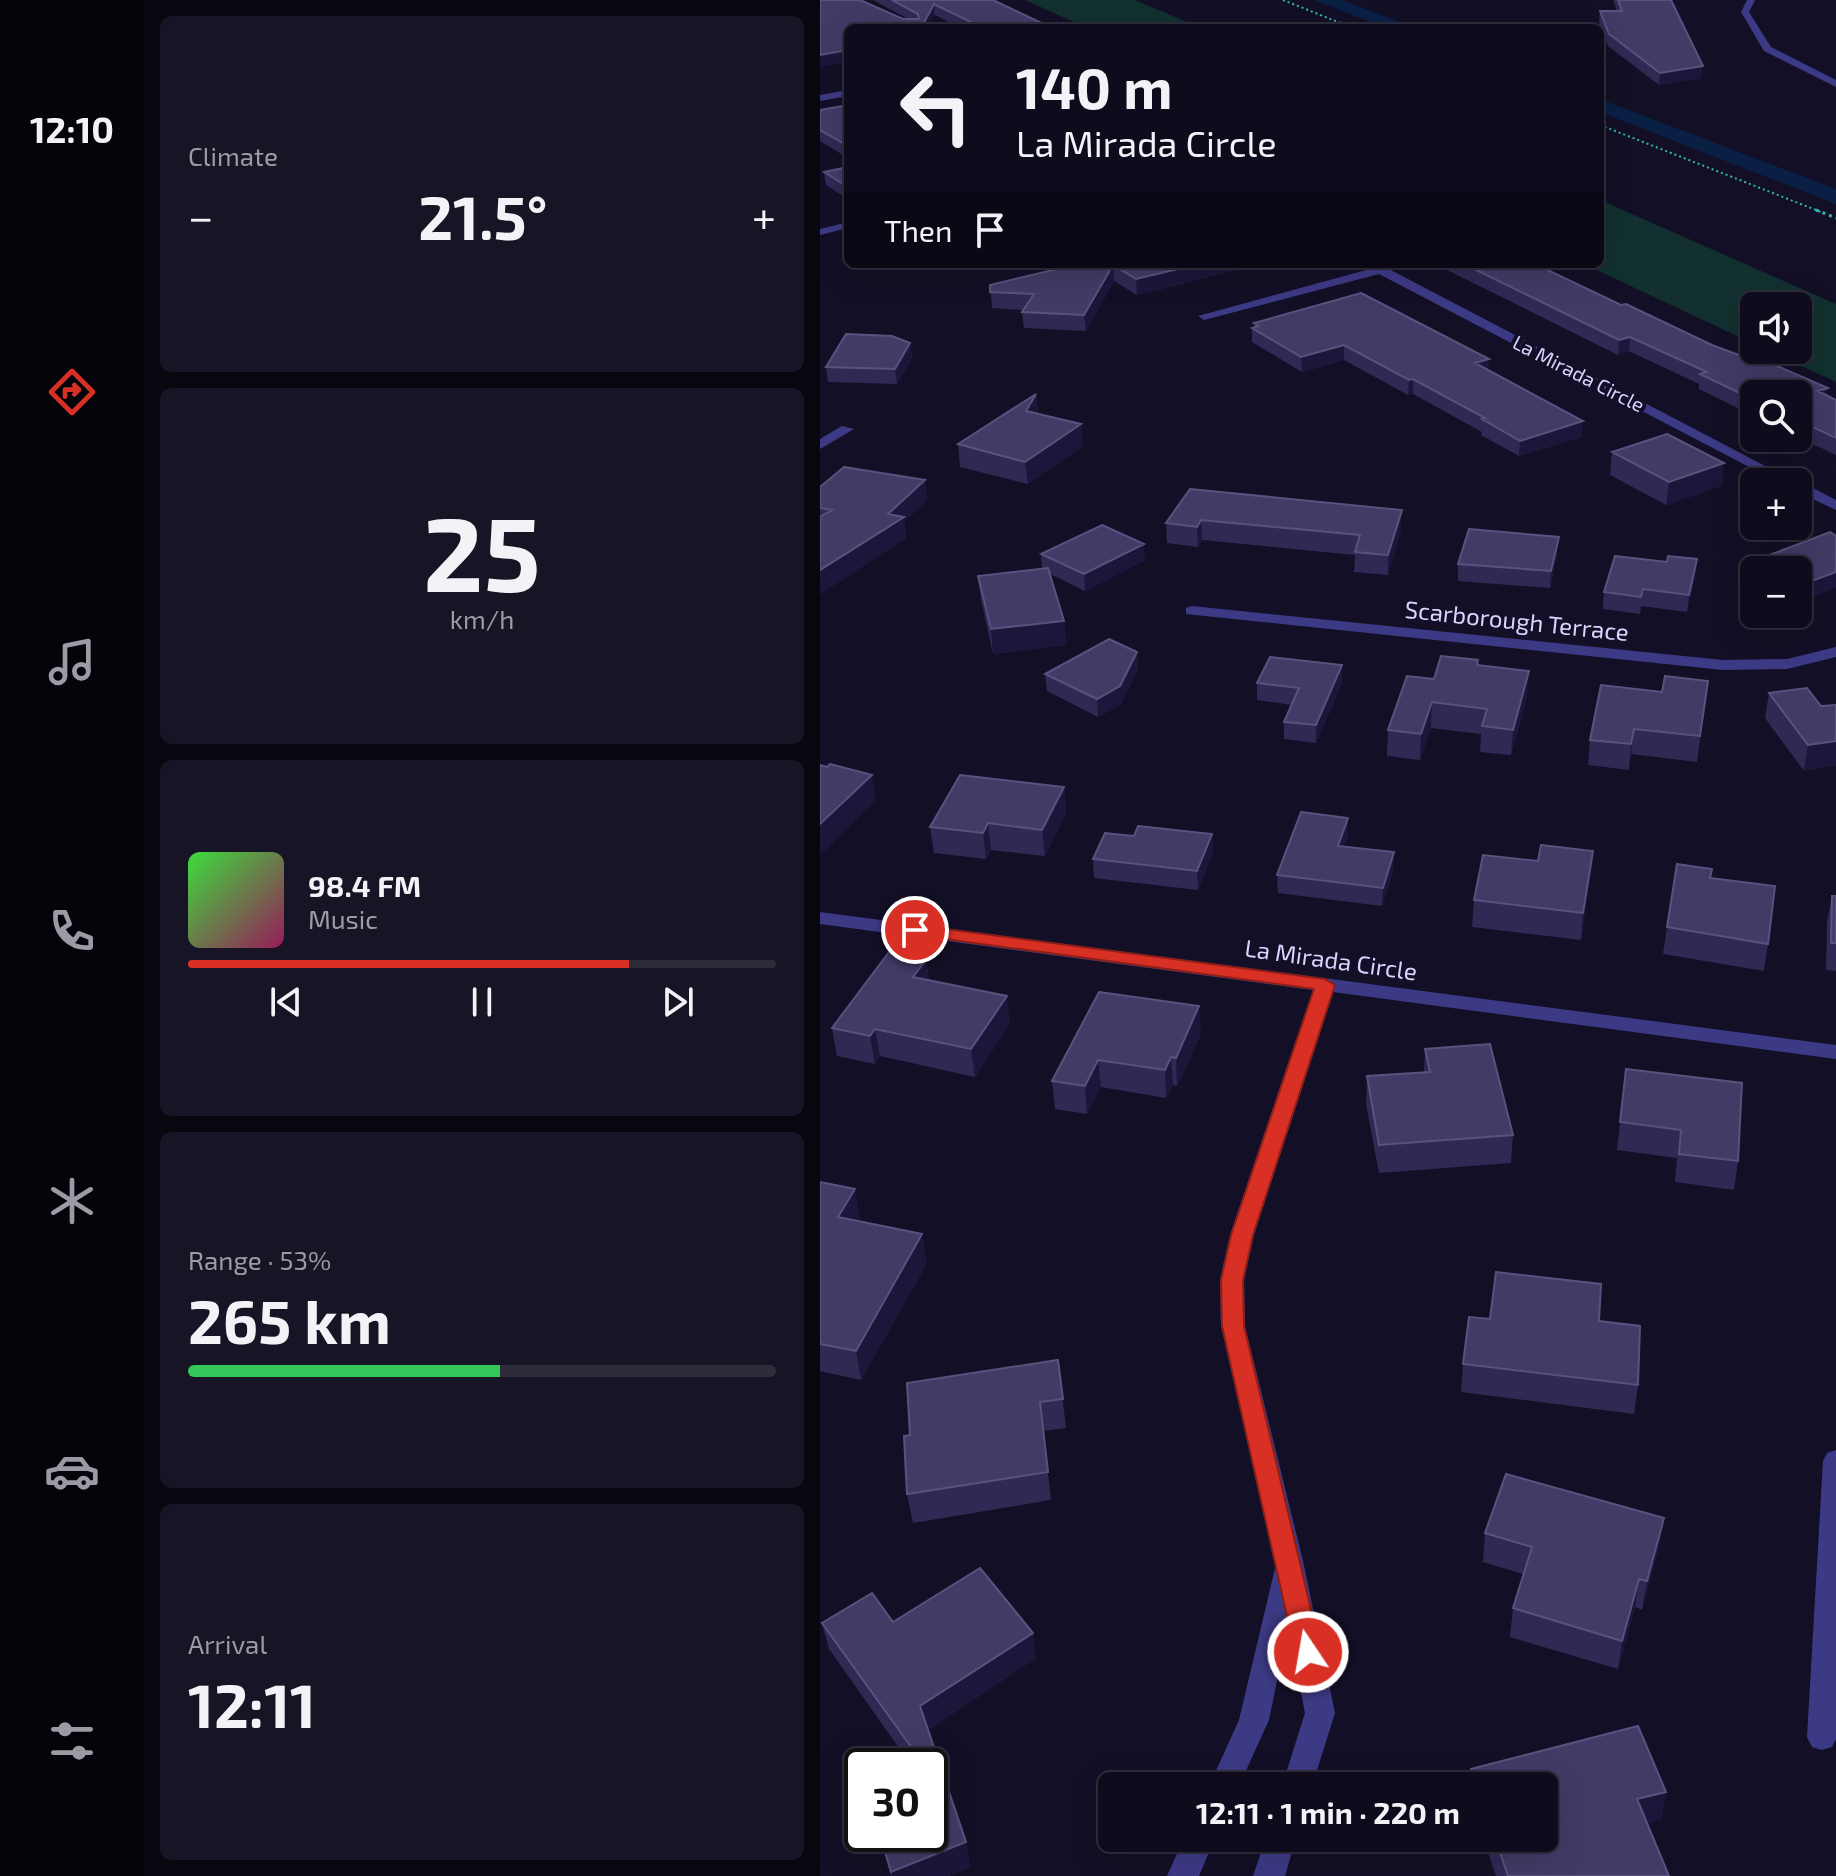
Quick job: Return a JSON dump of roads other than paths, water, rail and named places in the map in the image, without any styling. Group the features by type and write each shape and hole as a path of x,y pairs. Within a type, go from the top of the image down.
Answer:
{"street":[{"path":"1751,0 1745,12 1767,49 1836,84"},
{"path":"820,98 844,94"},
{"path":"820,232 844,226"},
{"path":"1204,316 1372,268"},
{"name":"La Mirada Circle","path":"1377,268 1762,468"},
{"path":"820,445 847,429"},
{"path":"1812,493 1836,506"},
{"name":"Scarborough Terrace","path":"1192,611 1723,665 1787,664 1836,652"},
{"name":"La Mirada Circle","path":"820,918 1836,1052"},
{"path":"1301,1772 1320,1713 1289,1561 1233,1326 1232,1280 1242,1235 1325,985"},
{"path":"1822,1737 1836,1461"},
{"path":"1230,1772 1254,1720 1289,1561"},
{"path":"1183,1876 1194,1852"},
{"path":"1269,1876 1277,1852"}],"water":[{"path":"1314,0 1342,0 1405,24 1376,24"},
{"path":"1604,101 1836,189 1836,204 1604,114"}]}
